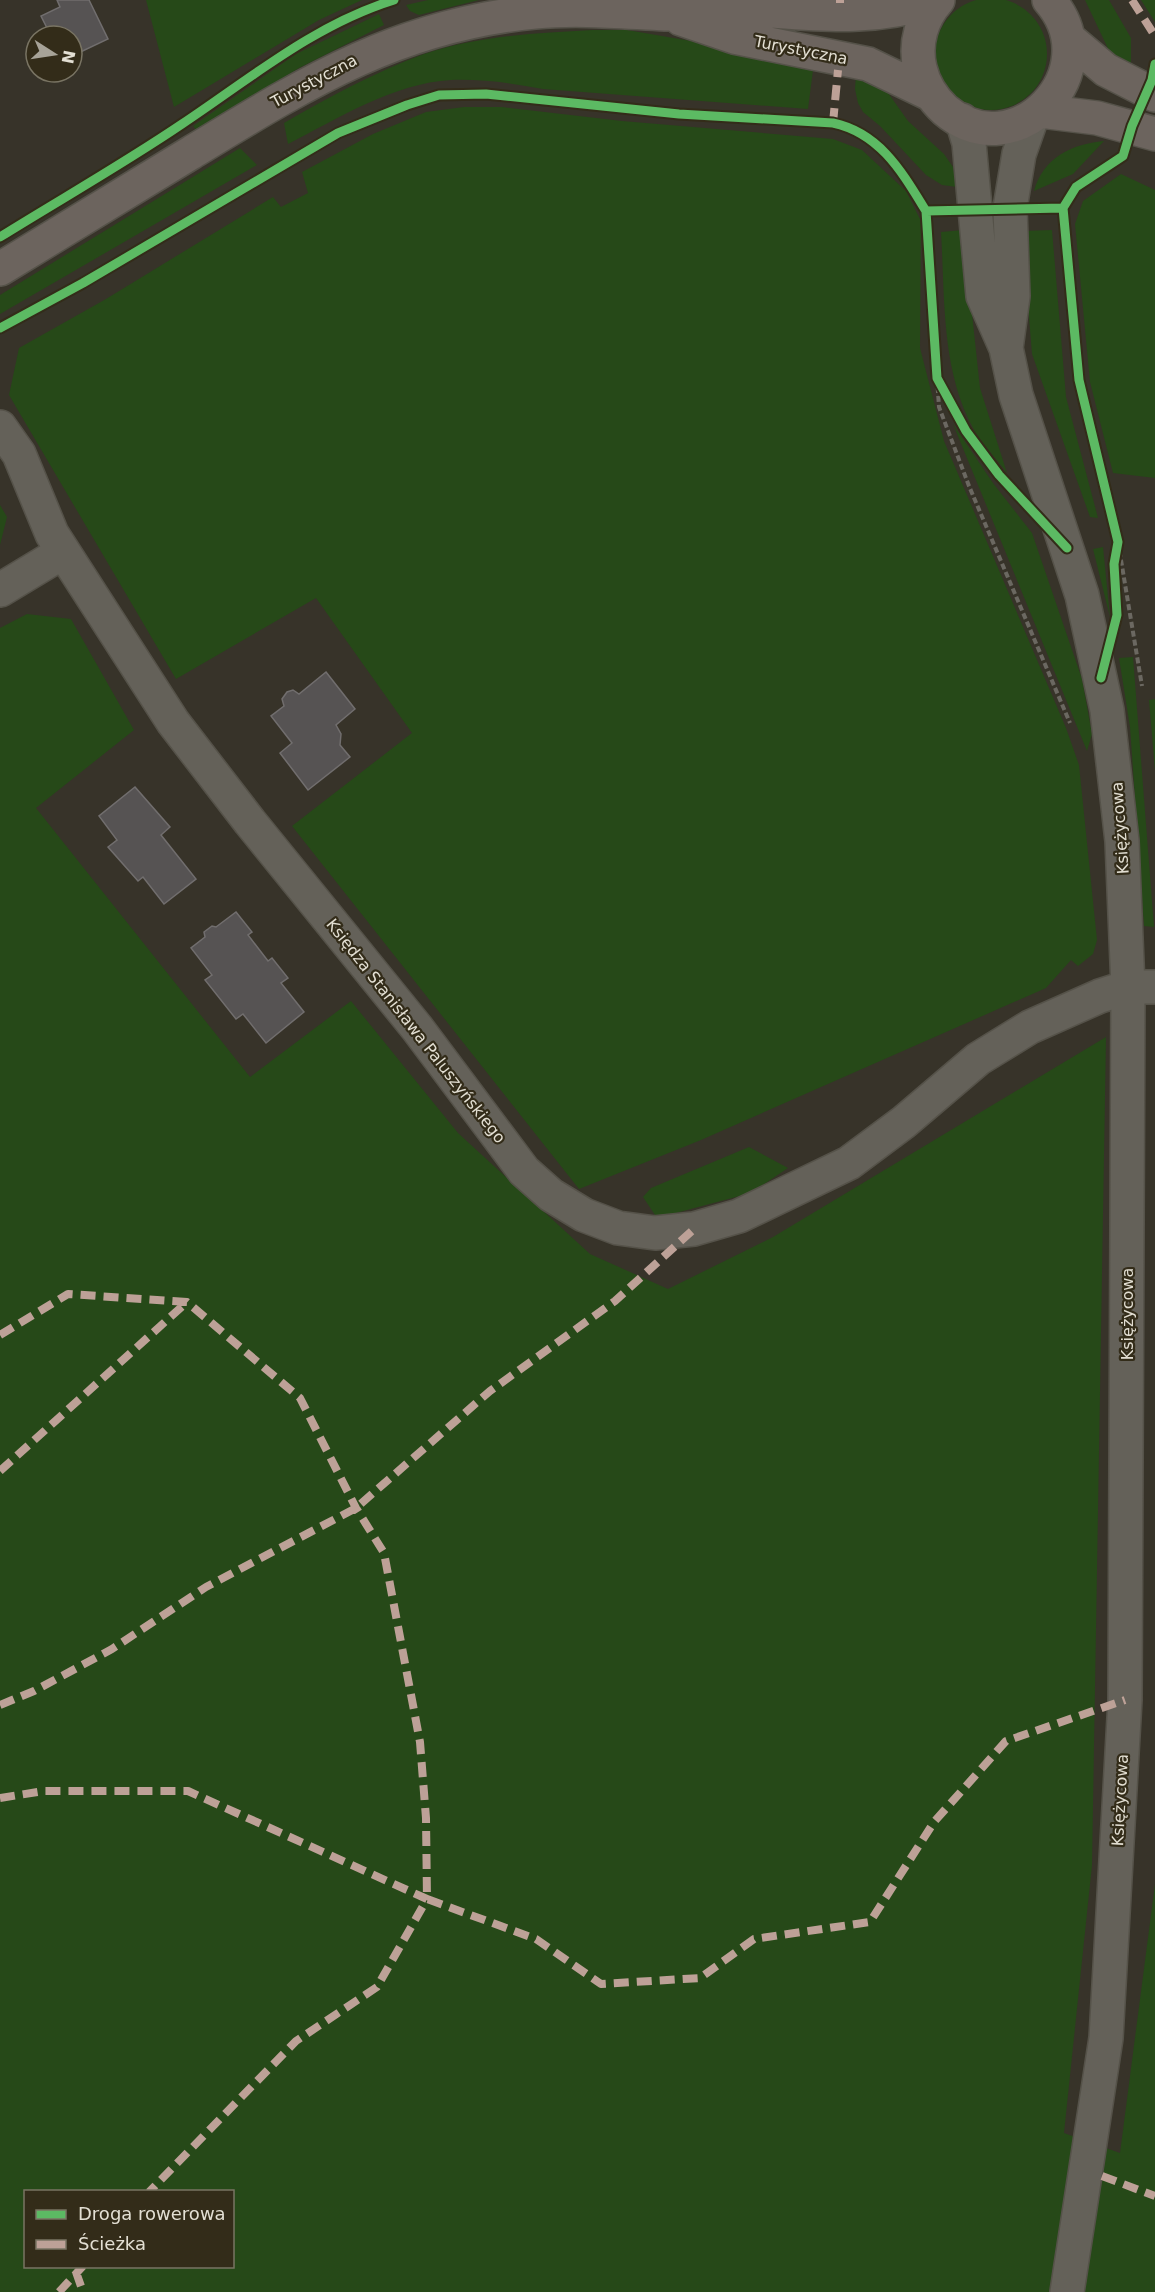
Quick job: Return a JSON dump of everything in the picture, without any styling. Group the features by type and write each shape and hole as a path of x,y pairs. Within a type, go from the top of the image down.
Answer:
{"main road":[{"name":"Turystyczna","path":"0,269 302,86 394,43 459,24 533,12 579,9 668,14 737,9 857,16 888,14 936,0"},
{"path":"936,0 925,20 918,45 920,70 930,94 945,109 962,120 986,127 998,127 1036,114 1097,118 1155,134"},
{"path":"1036,114 1054,96 1065,79 1069,58 1068,38 1062,18 1049,0"},
{"name":"Turystyczna","path":"668,14 734,37 868,64 930,94"},
{"path":"1068,38 1106,70 1155,95"}],"street":[{"name":"Księżycowa","path":"1006,348 1013,296 1010,208 1019,154 1036,114"},
{"name":"Księżycowa","path":"962,120 969,143 983,296 1006,348 1016,395 1082,595 1107,710 1142,987 1141,1645 1106,2038 1067,2292"},
{"name":"Księdza Stanisława Paluszyńskiego","path":"0,427 19,454 52,534 168,714 250,822 417,1028 524,1171 551,1195 584,1215 618,1228 655,1233 694,1229 764,1206 849,1163 904,1122 978,1059 1008,1040 1061,1011 1142,987"},
{"path":"0,590 63,552"}],"path":[{"path":"937,378 949,398"},
{"path":"937,378 939,407 961,466 1074,732"},
{"path":"1117,600 1114,564 1118,542"}],"green space":[{"path":"980,-1 1002,-1 1022,8 1037,23 1046,43 1046,65 1037,85 1022,100 1002,109 980,109 960,100 945,85 936,65 936,43 945,23 960,8"},
{"path":"146,0 362,0 319,20 174,107"},
{"path":"428,0 479,0 419,15 410,11 406,5"},
{"path":"1085,0 1109,0 1131,38 1131,69 1112,57"},
{"path":"1141,0 1155,0 1155,22"},
{"path":"379,14 384,25 299,68 197,131 193,126 296,54"},
{"path":"592,30 627,30 814,62 808,109 543,89 486,81 451,80 408,88 387,95 288,144 284,123 353,86 424,54 486,39"},
{"path":"856,75 886,90 908,121 944,154 953,167 957,187 942,185 926,175 880,126 863,112 855,89"},
{"path":"464,107 502,107 622,121 833,139 862,150 906,191 921,221 920,348 944,441 1066,728 1079,765 1097,940 1093,954 1078,966 1071,960 1046,988 701,1140 579,1189 292,826 412,733 316,598 176,679 9,395 19,348 106,299 273,197 281,207 308,193 302,172 373,134 426,112"},
{"path":"1104,141 1073,174 1034,191 1038,180 1051,161 1080,145"},
{"path":"240,148 257,165 0,314 0,295"},
{"path":"1121,174 1155,190 1155,478 1113,473 1090,382 1075,224 1083,201"},
{"path":"963,230 980,388 1007,473 973,428 955,382 950,357 944,307 941,232"},
{"path":"1052,230 1066,397 1098,518 1090,517 1032,354 1022,231"},
{"path":"953,424 993,483 1032,533 1082,679 1092,734 1087,751"},
{"path":"0,505 7,517 0,545"},
{"path":"1103,547 1110,617 1093,549"},
{"path":"27,614 71,619 134,730 36,808 250,1077 351,1001 458,1133 590,1254 668,1289 773,1237 1106,1037 1092,1865 1064,2133 1120,2153 1155,1884 1155,2292 0,2292 0,628"},
{"path":"1133,657 1154,927 1144,926 1130,727 1119,658"},
{"path":"1155,699 1155,771 1149,700"},
{"path":"749,1147 788,1168 751,1193 657,1218 643,1197 651,1188"}],"building":[{"path":"57,0 89,0 108,39 84,50 84,24 45,24 41,16 60,7"},
{"path":"326,672 355,709 336,725 341,734 340,745 350,757 308,790 280,753 292,743 271,716 284,706 282,699 287,692 293,690 299,694"},
{"path":"135,787 170,827 161,835 196,879 164,904 143,877 138,881 108,847 117,840 99,816"},
{"path":"236,912 252,932 248,935 268,961 272,958 288,978 281,983 304,1012 266,1043 243,1014 236,1019 205,980 212,975 191,948 205,937 204,932 212,926 216,927"}],"marked path":[{"path":"1132,0 1155,36"},
{"path":"833,123 838,70"},
{"path":"0,1705 34,1691 112,1649 206,1587 356,1508 490,1391 615,1301 694,1229"},
{"path":"0,1335 68,1294 187,1302 300,1398 356,1508 384,1553 420,1742 426,1818 427,1899 536,1939 601,1984 700,1978 754,1939 870,1922 934,1822 1006,1741 1125,1700"},
{"path":"0,1471 187,1302"},
{"path":"0,1798 44,1791 188,1791 427,1899 377,1987 296,2041 151,2190"},
{"path":"1102,2176 1155,2196"},
{"path":"59,2292 81,2268"},
{"path":"76,2272 83,2292"}],"cycle path":[{"path":"0,237 160,139 310,38 337,23 394,0"},
{"path":"1101,678 1117,615 1114,564 1118,542 1079,380 1063,208 1076,187 1123,156 1132,126 1152,80 1155,64"},
{"path":"0,328 83,283 338,133 407,105 439,95 486,94 679,114 833,123 850,128 877,145 908,182 926,211 1063,208"},
{"path":"926,211 937,378 966,431 999,475 1067,548"}]}
